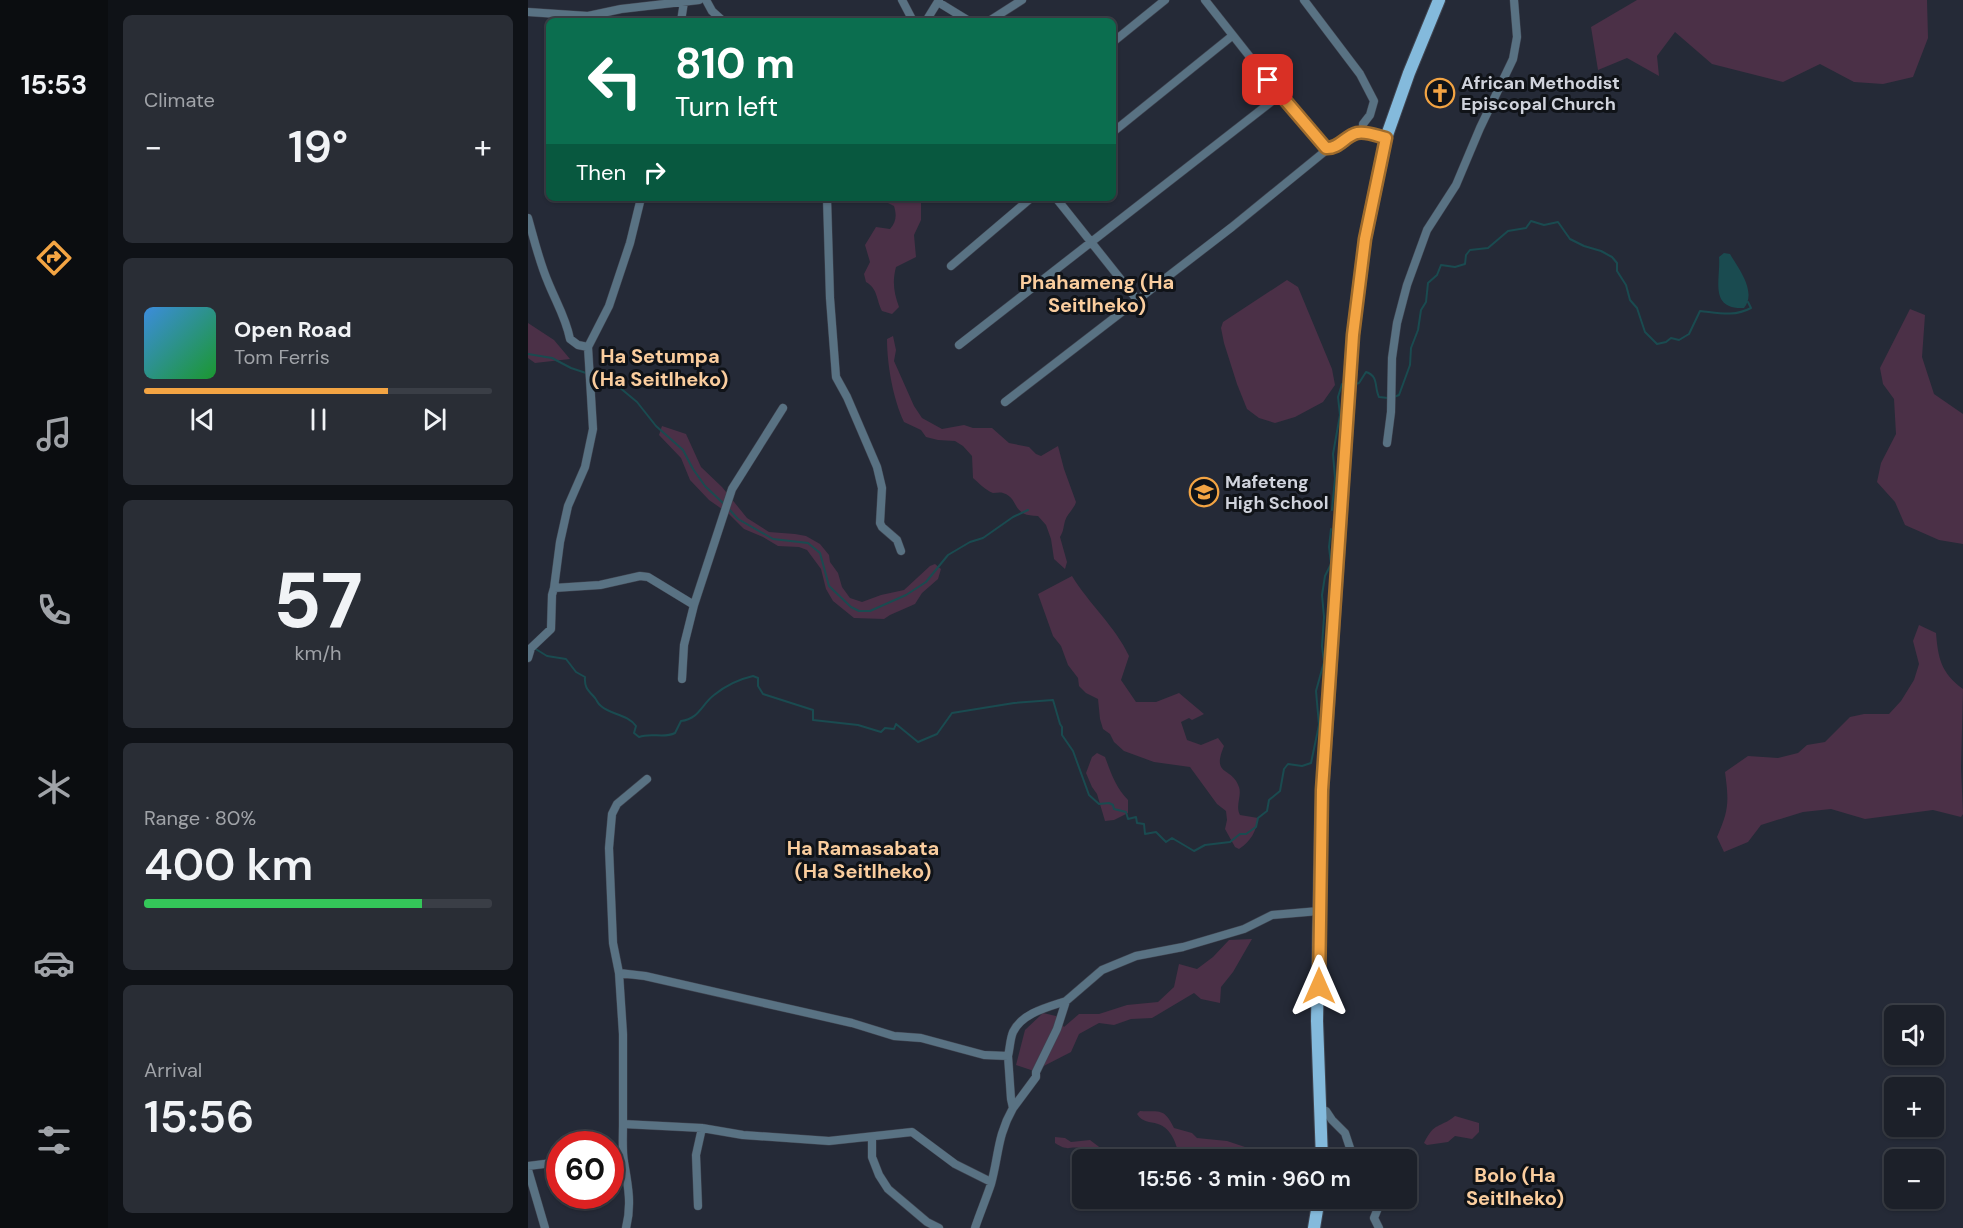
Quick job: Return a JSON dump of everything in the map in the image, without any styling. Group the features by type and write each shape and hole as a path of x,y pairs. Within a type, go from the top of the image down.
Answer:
{"main road":[{"path":"1322,1149 1317,1022 1323,762 1353,335 1365,239 1386,138 1409,73 1439,0"},
{"path":"1314,1228 1317,1209"}],"street":[{"path":"528,12 588,16 621,9 696,0"},
{"path":"705,0 720,18"},
{"path":"902,0 911,18"},
{"path":"994,18 1022,0"},
{"path":"1116,40 1165,0"},
{"path":"1205,0 1280,95 1324,146 1329,148"},
{"path":"1304,0 1360,74 1374,101 1370,116 1364,124 1364,133"},
{"path":"1387,443 1391,412 1392,358 1397,323 1407,285 1427,230 1456,185 1480,128 1513,60 1517,36 1514,0"},
{"path":"928,18 938,1 964,18"},
{"path":"681,18 684,2"},
{"path":"1116,130 1232,36"},
{"path":"959,345 1280,95"},
{"path":"1005,402 1138,301 1329,148 1352,135 1364,133 1386,138"},
{"path":"528,658 531,648 551,629 552,595 560,542 568,506 585,467 593,429 588,347 609,306 630,243 640,201"},
{"path":"827,201 830,298 836,377 850,403 877,467 882,488 880,523 897,540 901,551"},
{"path":"951,266 1027,201"},
{"path":"1058,201 1138,301"},
{"path":"528,218 537,254 567,321 570,339 578,345 588,347"},
{"path":"682,679 684,645 694,605 732,489 783,408"},
{"path":"554,588 600,585 640,576 648,578 694,605"},
{"path":"623,1131 623,1044 619,973 610,909 609,848 612,814 617,804 647,779"},
{"path":"1013,1108 1008,1056 1014,1032 1024,1019 1038,1010 1066,1001 1102,970 1136,956 1183,947 1218,937 1244,929 1272,915 1319,911"},
{"path":"619,973 657,979 852,1023 894,1036 943,1043 984,1055 1008,1056"},
{"path":"975,1228 991,1182 1006,1120 1036,1077 1036,1072 1061,1018 1066,1001"},
{"path":"1320,1108 1326,1111 1345,1133 1350,1149"},
{"path":"623,1124 702,1128 743,1135 830,1141 912,1132 955,1164 991,1182"},
{"path":"698,1206 696,1155 702,1128"},
{"path":"872,1137 872,1157 888,1189 925,1225 939,1228"},
{"path":"624,1161 629,1181 630,1209 626,1228"},
{"path":"544,1228 528,1168 546,1165"},
{"path":"1378,1209 1374,1218 1379,1228"}],"shaded area":[{"path":"1637,0 1927,0 1928,38 1913,77 1883,84 1854,82 1820,64 1783,82 1712,64 1675,32 1657,56 1659,76 1627,58 1598,70 1591,27"},
{"path":"921,201 921,220 914,235 916,257 896,267 894,287 899,307 892,314 882,311 875,291 866,282 864,274 870,262 865,245 876,227 890,229 894,224 894,206 886,202"},
{"path":"1724,253 1730,254 1748,288 1748,302 1744,308 1725,304 1721,298 1718,283 1719,257"},
{"path":"1287,280 1298,287 1332,369 1335,385 1323,402 1295,417 1275,423 1259,418 1247,409 1237,384 1221,328 1223,322"},
{"path":"1910,309 1925,315 1922,357 1934,394 1963,414 1963,544 1939,540 1905,525 1895,502 1877,482 1881,463 1896,434 1894,399 1883,384 1880,368"},
{"path":"528,323 554,340 570,359 535,363 528,358"},
{"path":"893,336 896,350 894,361 914,406 922,418 942,429 964,425 973,428 992,428 1009,443 1029,447 1041,456 1058,446 1076,502 1066,518 1060,537 1067,562 1065,569 1054,559 1046,525 1038,516 1019,510 1008,495 990,492 973,478 972,456 963,446 955,441 926,437 921,430 904,422 889,370 887,339"},
{"path":"662,426 686,434 701,467 722,487 747,518 769,532 806,536 820,544 829,555 842,587 850,598 862,602 904,590 935,564 941,569 938,579 922,593 915,604 884,619 854,618 833,601 826,589 821,569 807,550 799,547 778,546 744,529 729,514 709,500 690,480 681,458 659,435"},
{"path":"1072,576 1117,635 1129,656 1121,680 1136,702 1156,702 1179,693 1204,714 1181,722 1187,740 1201,745 1218,738 1224,746 1220,763 1221,767 1236,780 1239,787 1240,815 1258,818 1252,836 1239,849 1235,847 1225,829 1226,811 1217,804 1190,767 1154,762 1124,751 1103,729 1098,699 1086,693 1079,686 1078,678 1068,665 1061,646 1053,636 1038,594"},
{"path":"1919,625 1936,633 1938,650 1945,671 1963,689 1961,768 1963,814 1961,817 1933,810 1865,819 1831,809 1803,812 1761,825 1748,842 1724,852 1717,837 1727,806 1725,772 1748,756 1778,758 1798,753 1807,745 1825,742 1850,717 1864,714 1889,714 1901,701 1914,680 1919,664 1913,641"},
{"path":"1097,753 1105,757 1117,785 1128,800 1128,813 1114,820 1105,821 1097,794 1086,773 1092,757"},
{"path":"1252,939 1233,972 1221,987 1220,1003 1201,999 1194,993 1152,1018 1131,1019 1114,1025 1099,1023 1079,1034 1071,1052 1034,1071 1016,1065 1025,1030 1043,1013 1056,1016 1064,1027 1079,1014 1099,1014 1127,1005 1158,1002 1174,987 1179,964 1197,969 1213,957 1229,940"},
{"path":"1140,1111 1161,1112 1174,1128 1192,1133 1197,1138 1227,1141 1251,1149 1177,1149 1167,1129 1142,1119 1137,1114"},
{"path":"1455,1116 1479,1123 1479,1132 1472,1139 1455,1136 1448,1142 1427,1145 1424,1143 1434,1128"},
{"path":"1055,1137 1065,1138 1071,1142 1090,1140 1102,1149 1068,1148 1055,1143"}],"waterway":[{"path":"1394,397 1399,395 1410,365 1411,348 1418,330 1421,310 1426,302 1428,283 1437,275 1441,265 1455,267 1465,264 1466,255 1470,250 1488,248 1508,231 1526,228 1531,221 1544,225 1558,222 1570,239 1612,257 1617,263 1617,271 1626,285 1630,300 1637,308 1645,332 1657,344 1671,338 1679,340 1689,334 1700,311 1739,313 1751,308 1748,302"},
{"path":"528,354 552,358 619,387 637,402 656,426 683,450 705,486 724,504"},
{"path":"1356,384 1366,372 1375,379 1379,397 1388,398"},
{"path":"1332,510 1335,478 1333,454 1340,415 1338,397 1342,384"},
{"path":"728,508 738,519 773,539 808,543 820,553 829,586 851,607 859,611 870,611 906,595 926,582 948,555 970,542 983,538 1013,517 1028,510"},
{"path":"534,648 547,656 566,659 576,672 585,677 586,687 599,704 632,722 636,726 634,733 639,737 675,733 681,721 696,715 718,692 733,683 753,676 758,678 758,686 763,694 813,710 813,720 858,725 881,732 885,728 894,729 896,724 918,742 937,734 952,713 1014,703 1053,700 1062,727 1062,735 1073,751 1089,795 1099,804 1109,803 1114,809 1126,812 1128,819 1136,817 1137,823 1144,824 1145,834 1156,832 1166,842 1172,838 1194,851 1205,845 1230,842 1240,834 1246,834 1256,827 1258,818 1267,811 1269,800 1280,791 1284,769 1288,764 1302,766 1311,763 1319,725 1316,691 1324,662 1322,595 1325,576 1331,564 1329,547 1331,529"}],"place":[{"name":"African Methodist Episcopal Church","path":"1440,93"},
{"name":"Mafeteng High School","path":"1204,492"}],"district":[{"name":"Phahameng (Ha Seitlheko)","path":"1097,294"},
{"name":"Ha Setumpa (Ha Seitlheko)","path":"660,368"},
{"name":"Ha Ramasabata (Ha Seitlheko)","path":"863,860"},
{"name":"Bolo (Ha Seitlheko)","path":"1515,1186"}],"route":[{"path":"1268,80 1326,148 1334,147 1359,133 1369,133 1386,138 1365,239 1353,335 1322,790 1319,986"}]}
